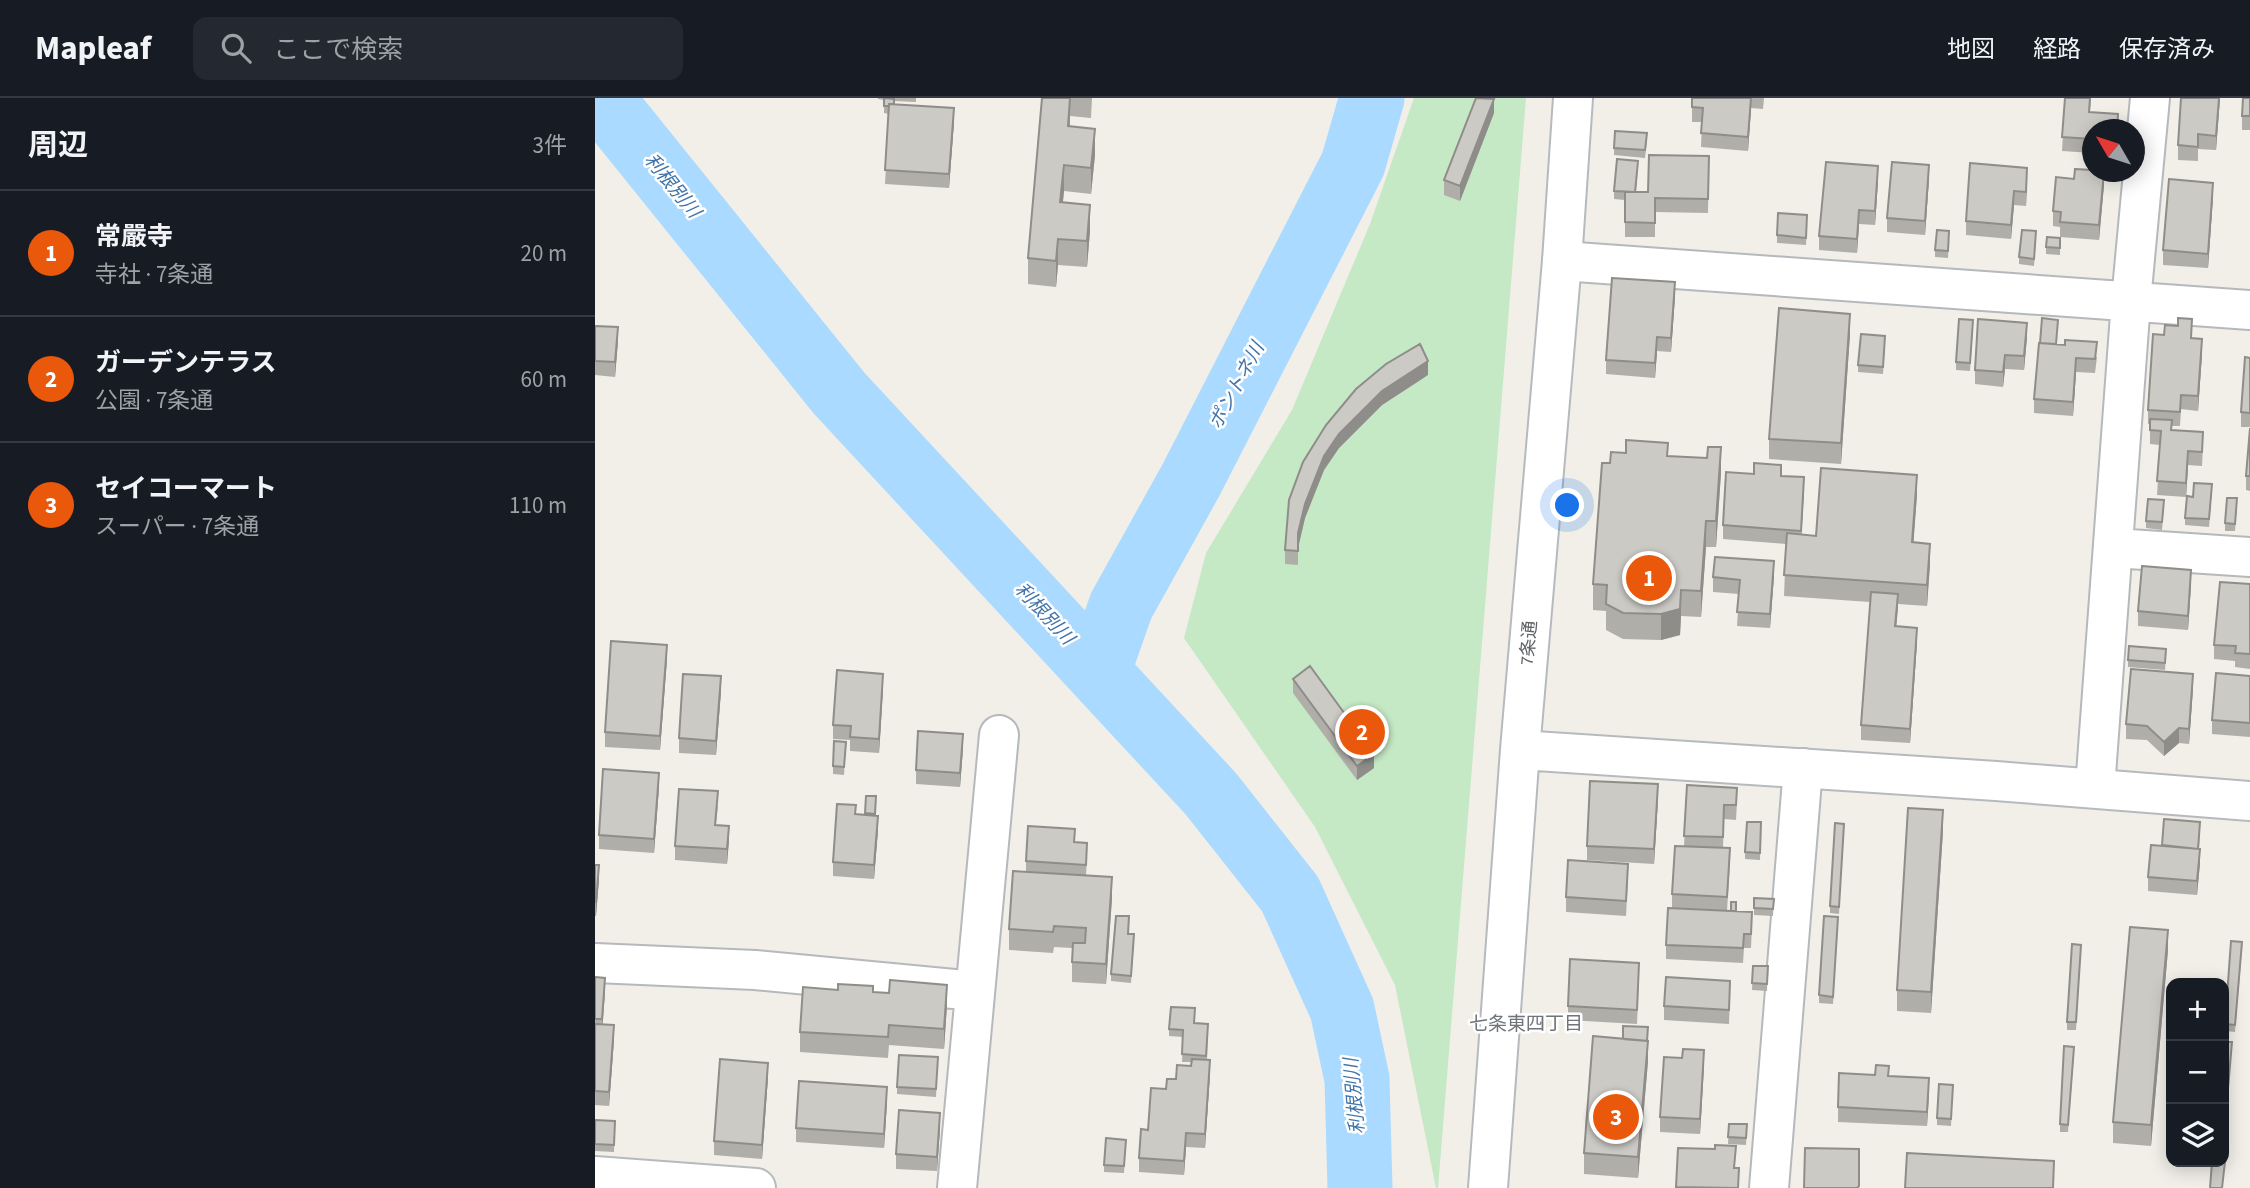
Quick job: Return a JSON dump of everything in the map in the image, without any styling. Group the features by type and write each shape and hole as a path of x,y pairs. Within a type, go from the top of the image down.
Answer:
{"street":[{"name":"7条通","path":"1488,1188 1520,750 1562,261 1573,98"},
{"path":"2095,788 2131,301 2150,98"},
{"path":"1562,261 2250,310"},
{"path":"2114,548 2250,557"},
{"path":"957,1188 999,735"},
{"path":"1520,750 2095,788 2250,801"},
{"path":"1769,1188 1803,768"},
{"path":"595,964 755,970 975,991"},
{"path":"595,1176 755,1188"}],"green space":[{"path":"1414,98 1526,98 1438,1188 1395,985 1315,827 1184,638 1206,553 1292,410 1370,224"}],"building":[{"path":"884,98 894,99 894,104 884,106"},
{"path":"1042,98 1070,98 1068,126 1095,129 1091,168 1064,165 1060,202 1090,205 1087,241 1058,239 1056,261 1028,258"},
{"path":"1476,98 1494,99 1460,186 1444,180"},
{"path":"1692,98 1751,98 1748,137 1701,133 1703,108 1692,107"},
{"path":"2065,98 2090,98 2089,112 2118,114 2118,119 2082,119 2082,138 2062,137"},
{"path":"2181,98 2219,98 2216,136 2198,134 2198,147 2178,145"},
{"path":"2243,98 2250,98 2250,116 2242,116"},
{"path":"889,104 954,108 949,174 885,170"},
{"path":"1615,131 1647,133 1645,150 1614,148"},
{"path":"1649,155 1709,156 1708,199 1655,198 1655,223 1625,222 1625,192 1648,192"},
{"path":"1617,159 1638,161 1635,192 1614,191"},
{"path":"1826,162 1878,166 1875,211 1859,210 1857,239 1819,236"},
{"path":"1892,162 1929,165 1925,221 1887,218"},
{"path":"1970,163 2027,168 2026,192 2014,191 2011,225 1966,221"},
{"path":"2075,169 2082,169 2082,182 2103,182 2099,225 2060,222 2061,212 2053,211 2056,177 2074,179"},
{"path":"2169,179 2213,183 2208,254 2163,250"},
{"path":"1778,213 1807,215 1806,238 1777,235"},
{"path":"1937,230 1949,231 1948,251 1935,250"},
{"path":"2022,230 2036,231 2034,259 2019,257"},
{"path":"2047,237 2060,238 2060,248 2046,247"},
{"path":"1612,278 1675,282 1671,338 1657,337 1655,363 1606,360"},
{"path":"1779,308 1850,314 1841,443 1769,439"},
{"path":"2042,318 2058,320 2056,344 2040,343"},
{"path":"2178,318 2192,319 2191,338 2202,339 2198,396 2181,395 2180,412 2148,410 2153,334 2164,335 2165,325 2178,326"},
{"path":"1959,319 1973,320 1970,363 1956,362"},
{"path":"1978,319 2027,323 2024,356 2005,355 2003,372 1975,370"},
{"path":"595,326 618,327 615,362 595,361"},
{"path":"1861,334 1885,336 1883,367 1858,365"},
{"path":"2065,340 2097,342 2095,359 2076,358 2073,402 2034,399 2039,343 2065,345"},
{"path":"1420,344 1428,361 1382,391 1339,434 1324,456 1305,504 1298,533 1298,551 1285,550 1289,500 1303,462 1326,425 1356,389 1386,364"},
{"path":"2245,357 2250,358 2250,413 2241,412"},
{"path":"2150,419 2172,420 2171,430 2203,432 2202,452 2188,451 2186,483 2157,481 2161,431 2150,430"},
{"path":"2250,428 2250,476 2246,476"},
{"path":"1626,440 1668,443 1667,456 1707,458 1708,447 1721,447 1716,521 1706,521 1701,591 1681,590 1680,609 1661,614 1623,613 1606,604 1607,585 1593,584 1602,463 1610,463 1611,452 1626,453"},
{"path":"1754,463 1781,465 1781,476 1804,477 1801,531 1723,525 1726,472 1754,474"},
{"path":"1821,468 1917,475 1912,542 1930,544 1927,585 1784,575 1787,533 1816,536"},
{"path":"2194,483 2212,484 2209,519 2185,518 2187,496 2193,497"},
{"path":"2227,498 2237,498 2235,524 2225,523"},
{"path":"2148,499 2164,500 2162,522 2146,521"},
{"path":"1715,557 1774,561 1770,614 1737,612 1740,580 1713,577"},
{"path":"2142,566 2191,570 2188,616 2138,611"},
{"path":"2220,582 2250,584 2250,654 2235,653 2236,646 2214,645"},
{"path":"1871,592 1898,594 1895,626 1917,628 1910,729 1861,725"},
{"path":"611,641 667,645 660,736 605,732"},
{"path":"2129,646 2166,649 2165,663 2128,660"},
{"path":"1310,666 1374,754 1357,766 1293,679"},
{"path":"2131,669 2193,674 2189,729 2179,728 2164,742 2147,726 2126,724"},
{"path":"837,670 883,674 879,739 850,737 851,726 833,725"},
{"path":"2216,673 2250,676 2250,723 2212,720"},
{"path":"683,674 721,676 716,741 679,738"},
{"path":"918,731 963,734 960,773 916,770"},
{"path":"834,741 846,742 844,767 833,766"},
{"path":"603,769 659,773 654,839 599,835"},
{"path":"1590,781 1658,784 1654,849 1587,846"},
{"path":"1687,785 1737,788 1736,805 1724,805 1723,837 1684,836"},
{"path":"679,789 718,791 715,825 729,826 727,849 675,846"},
{"path":"866,796 876,796 875,814 865,813"},
{"path":"837,804 856,805 855,814 878,816 874,865 833,862"},
{"path":"1908,808 1943,810 1931,992 1897,990"},
{"path":"2164,819 2200,822 2198,849 2162,845"},
{"path":"1747,822 1761,822 1760,853 1745,852"},
{"path":"1835,823 1844,824 1839,907 1830,906"},
{"path":"1028,826 1075,829 1074,842 1087,843 1086,865 1026,861"},
{"path":"2151,845 2200,849 2197,881 2148,877"},
{"path":"1675,846 1730,848 1727,897 1672,894"},
{"path":"1568,860 1628,864 1626,901 1566,897"},
{"path":"595,865 599,865 596,902 595,902"},
{"path":"1013,871 1112,877 1106,964 1072,962 1073,943 1085,943 1086,928 1054,926 1053,932 1009,929"},
{"path":"1754,898 1774,899 1773,909 1754,908"},
{"path":"1731,902 1736,902 1736,911 1731,911"},
{"path":"1668,908 1752,912 1751,934 1744,934 1743,948 1666,945"},
{"path":"1116,916 1129,916 1128,934 1134,934 1131,976 1111,974"},
{"path":"1824,916 1838,917 1833,997 1819,995"},
{"path":"2130,927 2168,930 2151,1125 2113,1122"},
{"path":"2231,941 2242,942 2235,1025 2229,1024"},
{"path":"2072,944 2081,945 2076,1022 2067,1022"},
{"path":"1570,959 1639,963 1637,1010 1568,1006"},
{"path":"1753,966 1768,966 1767,984 1752,983"},
{"path":"595,977 605,978 602,1019 595,1019"},
{"path":"1666,977 1730,981 1729,1010 1664,1006"},
{"path":"890,980 947,985 944,1029 889,1025 888,1037 800,1032 803,987 838,990 838,984 873,986 873,992 889,993"},
{"path":"1171,1007 1195,1008 1194,1023 1208,1024 1206,1056 1182,1054 1183,1030 1169,1029"},
{"path":"595,1024 614,1025 609,1092 595,1091"},
{"path":"1623,1026 1648,1027 1647,1041 1623,1039"},
{"path":"1593,1036 1648,1041 1638,1157 1584,1153"},
{"path":"2229,1042 2232,1042 2229,1077"},
{"path":"2064,1046 2074,1047 2068,1125 2060,1124"},
{"path":"1683,1049 1704,1050 1700,1119 1660,1117 1664,1057 1682,1058"},
{"path":"899,1055 938,1057 936,1089 897,1087"},
{"path":"720,1059 768,1063 762,1145 714,1141"},
{"path":"1192,1059 1210,1060 1205,1134 1186,1133 1184,1161 1139,1158 1141,1129 1148,1130 1151,1088 1166,1089 1167,1079 1176,1079 1177,1065 1191,1066"},
{"path":"1876,1065 1889,1066 1888,1076 1929,1078 1927,1112 1838,1107 1839,1073 1875,1075"},
{"path":"799,1081 887,1087 884,1134 796,1128"},
{"path":"1939,1084 1953,1085 1951,1119 1937,1118"},
{"path":"899,1110 940,1113 937,1157 896,1154"},
{"path":"595,1120 615,1121 614,1145 595,1144"},
{"path":"1729,1124 1747,1124 1746,1138 1728,1137"},
{"path":"1106,1138 1126,1140 1124,1166 1104,1165"},
{"path":"1715,1145 1736,1146 1734,1168 1739,1168 1738,1188 1676,1187 1678,1148 1715,1149"},
{"path":"1805,1148 1859,1149 1859,1186 1804,1188"},
{"path":"1907,1153 2054,1161 2053,1188 1905,1188"},
{"path":"2212,1167 2224,1167 2222,1188 2210,1188"}],"waterway":[{"name":"利根別川","path":"601,98 839,393 1211,794 1290,894 1342,1009 1357,1079 1360,1188"},
{"name":"ポントネ川","path":"1098,672 1121,606 1191,480 1353,164 1372,98"}],"place":[{"name":"常嚴寺","path":"1649,578"},
{"name":"ガーデンテラス","path":"1362,732"},
{"name":"セイコーマート","path":"1616,1117"}],"district":[{"name":"七条東四丁目","path":"1526,1024"}]}
